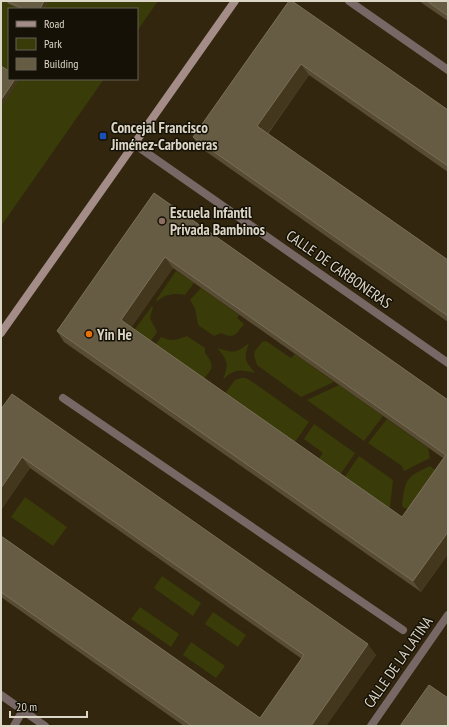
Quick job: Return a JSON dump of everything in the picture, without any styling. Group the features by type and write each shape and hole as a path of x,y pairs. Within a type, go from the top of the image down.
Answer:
{"street":[{"path":"1,333 235,1"},
{"path":"349,1 448,70"},
{"name":"CALLE DE CARBONERAS","path":"134,144 448,363"},
{"path":"63,398 403,630"},
{"name":"CALLE DE LA LATINA","path":"371,726 448,615"},
{"path":"1,695 45,726"},
{"path":"14,726 23,710"}],"green space":[{"path":"1,1 158,1 138,30 138,8 8,8 8,80 103,80 1,226"},
{"path":"176,271 194,283 185,295 170,295 157,301 156,300"},
{"path":"201,288 239,315 237,318 244,324 234,335 229,336 221,333 214,336 198,325 195,308 190,300"},
{"path":"152,306 150,318 157,332 148,345 132,333"},
{"path":"187,336 205,348 205,353 212,366 204,379 153,348 161,337 168,340 174,340"},
{"path":"266,341 291,358 295,354 334,382 301,397 257,365 254,355 255,351 262,342"},
{"path":"249,343 246,353 246,360 255,373 238,371 231,373 223,379 227,366 225,359 217,348 234,352"},
{"path":"246,378 251,381 309,422 295,442 227,395 226,392 235,380"},
{"path":"339,385 383,416 364,441 307,400"},
{"path":"387,419 428,448 430,458 404,471 402,466 368,443"},
{"path":"314,424 355,453 338,478 316,463 323,453 304,439"},
{"path":"359,456 393,480 390,507 383,510 342,481"},
{"path":"430,466 442,475 417,510 404,508 402,506 404,490 408,480 411,476"},
{"path":"25,497 67,527 53,546 11,517"},
{"path":"162,576 201,603 193,616 154,588"},
{"path":"140,607 179,634 171,647 131,619"},
{"path":"213,612 246,635 238,647 205,624"},
{"path":"191,642 225,666 216,678 183,655"}],"building":[{"path":"6,1 44,1 40,8 22,8"},
{"path":"289,1 292,1 448,110 448,166 301,64 257,126 448,260 448,316 193,137"},
{"path":"427,1 448,1 448,16"},
{"path":"1,66 8,70 8,80 14,80 1,100"},
{"path":"154,193 448,400 448,532 413,581 57,331","holes":["165,257 446,455 402,517 121,320"]},
{"path":"12,394 368,644 311,726 192,726 1,592 1,536 260,718 304,655 22,457 1,488 1,409"},
{"path":"429,685 448,698 448,726 400,726"}],"place":[{"name":"Concejal Francisco Jiménez-Carboneras","path":"103,136"},
{"name":"Escuela Infantil Privada Bambinos","path":"162,221"},
{"name":"Yin He","path":"89,334"}]}
